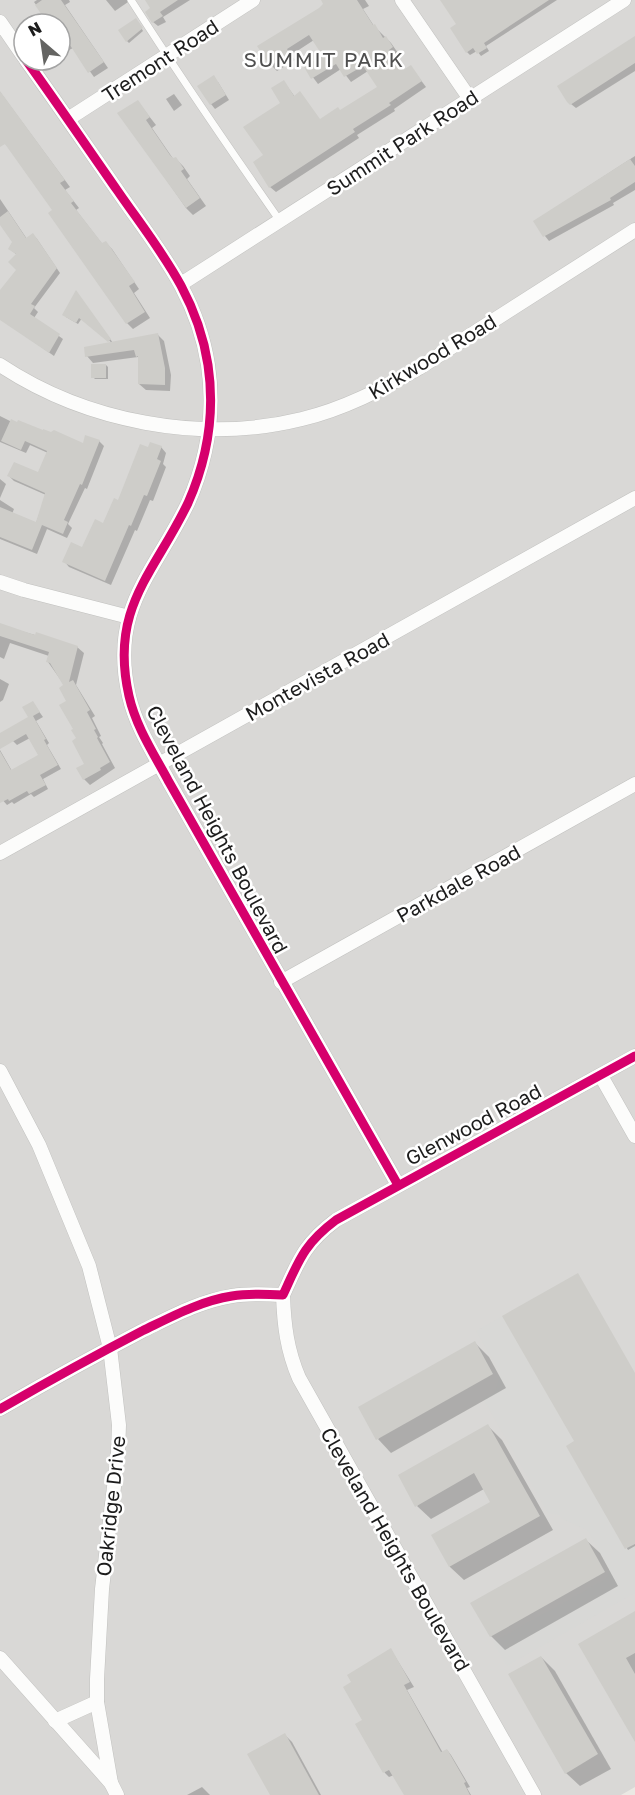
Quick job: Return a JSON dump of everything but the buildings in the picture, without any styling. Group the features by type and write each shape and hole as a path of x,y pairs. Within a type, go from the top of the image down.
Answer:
{"street":[{"name":"Tremont Road","path":"68,119 253,0"},
{"path":"402,0 470,99"},
{"name":"Summit Park Road","path":"181,284 624,0"},
{"name":"Cleveland Heights Boulevard","path":"0,22 12,39"},
{"name":"Cleveland Heights Boulevard","path":"35,72 181,284 199,327 208,366 209,429 201,467 188,502 142,583 129,616 125,636 124,666 128,694 137,724 281,982 398,1185"},
{"name":"Kirkwood Road","path":"0,365 51,393 113,415 170,427 209,429 256,427 303,419 384,388 635,230"},
{"name":"Montevista Road","path":"0,854 635,498"},
{"path":"0,582 57,599 129,616"},
{"name":"Parkdale Road","path":"281,982 635,784"},
{"name":"Glenwood Road","path":"283,1295 305,1248 317,1234 336,1220 635,1056"},
{"name":"Oakridge Drive","path":"0,1071 39,1145 89,1266 110,1348 119,1425 98,1630 97,1702 114,1789"},
{"path":"601,1076 635,1136"},
{"path":"0,1408 110,1348 202,1303 255,1293 283,1295"},
{"name":"Cleveland Heights Boulevard","path":"283,1295 284,1327 288,1348 299,1378 534,1795"},
{"path":"0,1658 114,1789"},
{"path":"55,1721 97,1702"}],"lane":[{"path":"130,0 209,120 280,221"}],"shaded area":[{"path":"0,0 635,0 635,1787 621,1795 0,1795"},
{"path":"578,1273 635,1373 635,1593 507,1666 493,1642 606,1579 610,1570 588,1531 562,1519 560,1515 548,1513 483,1399 494,1393 500,1373 476,1331"}],"cycle path":[{"path":"34,72 173,272 195,315 208,365 210,418 205,453 195,487 175,528 138,593 130,615 125,639 124,665 132,707 146,740 169,782 398,1185"},
{"path":"0,1409 142,1331 197,1306 238,1295 283,1295 309,1245 336,1220 635,1056"}],"district":[{"name":"SUMMIT PARK","path":"324,59"}]}
